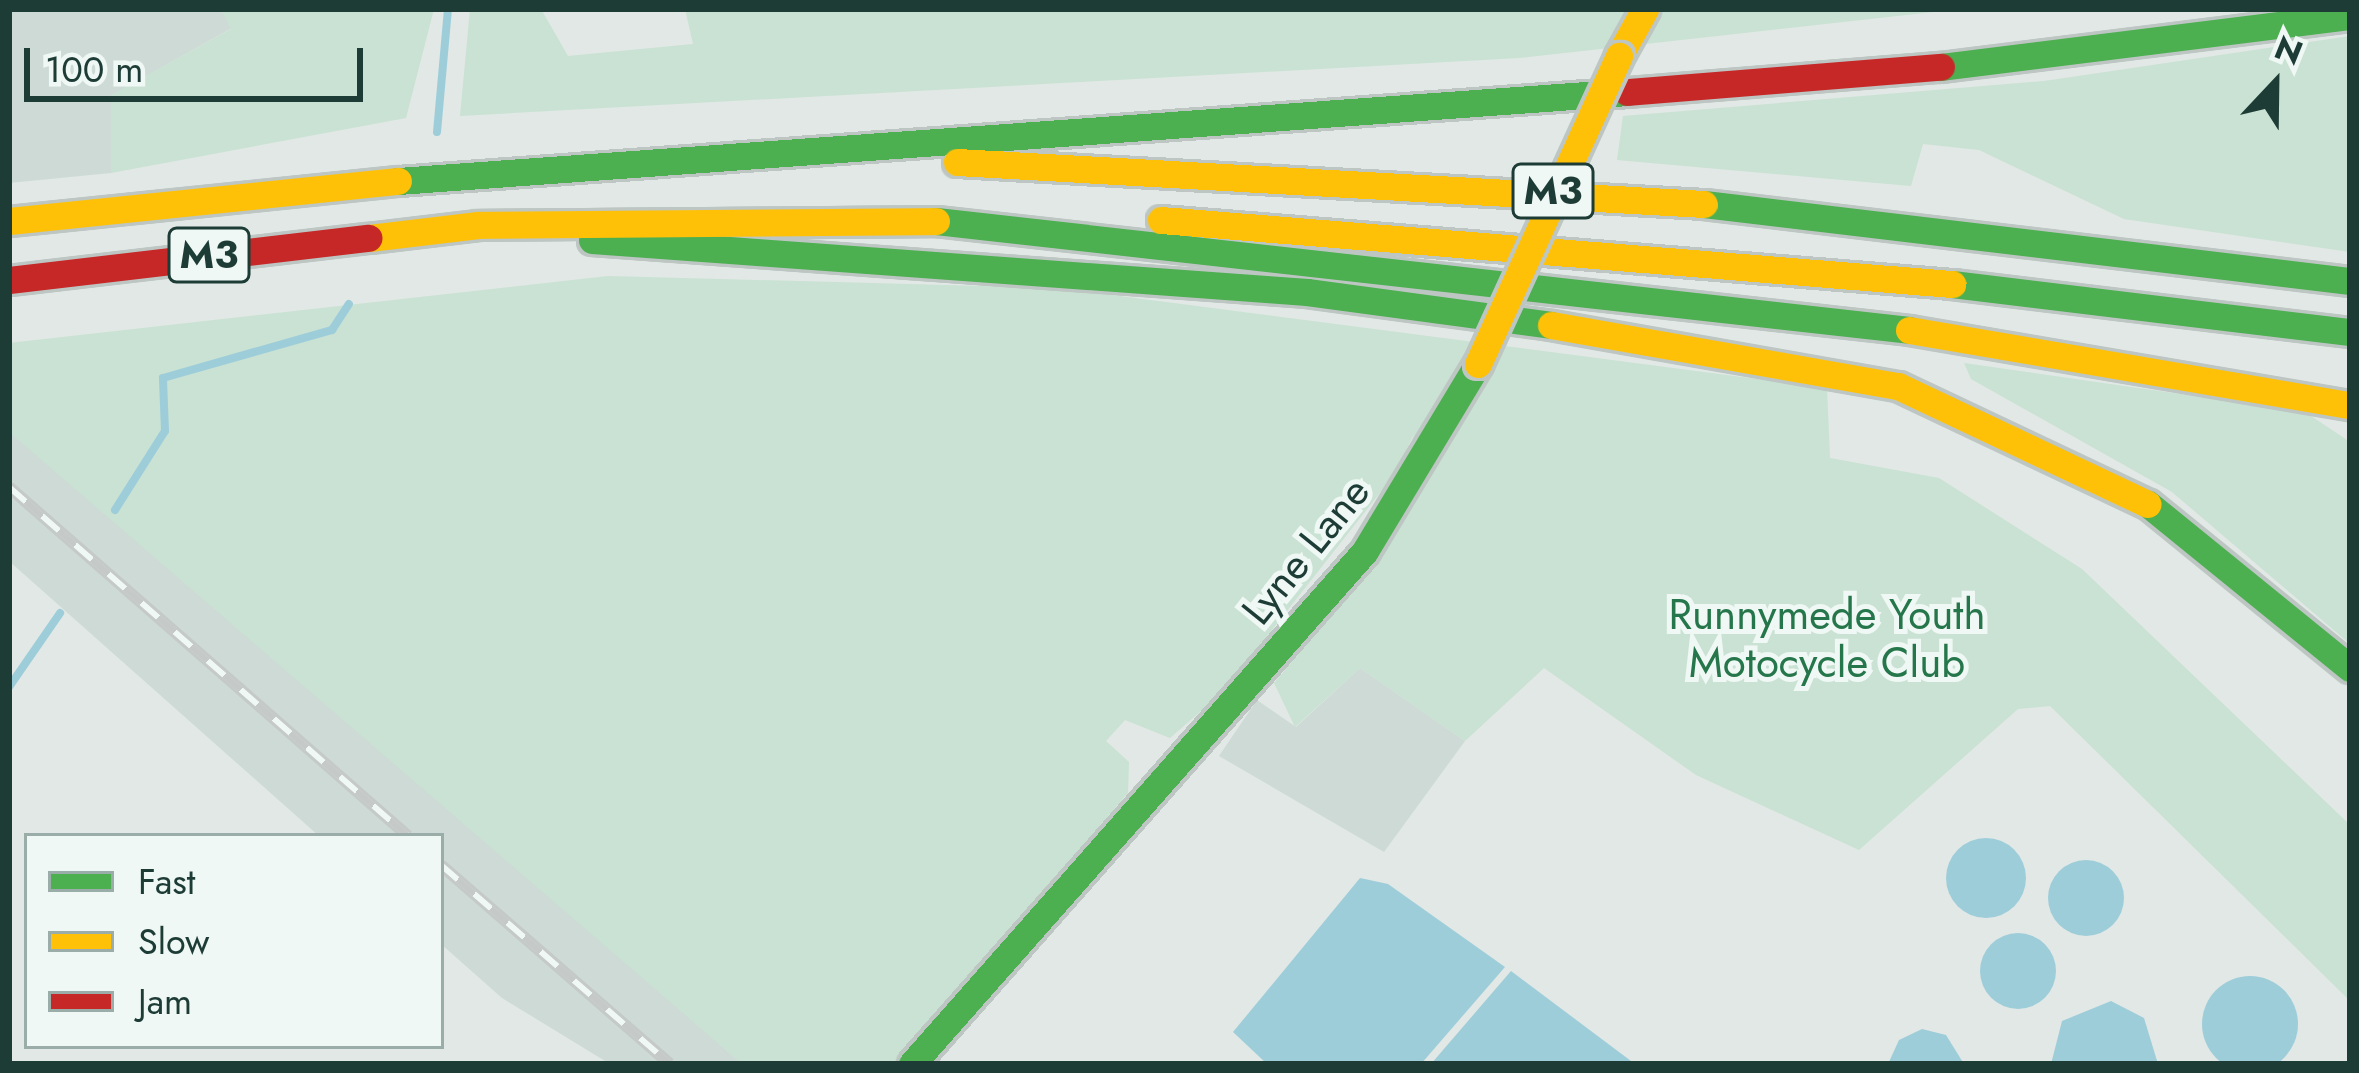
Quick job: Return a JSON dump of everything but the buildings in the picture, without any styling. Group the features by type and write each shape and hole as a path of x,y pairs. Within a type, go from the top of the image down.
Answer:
{"main road":[{"name":"Lyne Lane","path":"912,1064 1365,551 1478,364 1645,9"},
{"path":"2092,45 2211,9"},
{"path":"802,156 1932,68 2350,16"},
{"name":"M3","path":"9,221 547,165 802,156 1660,199 2350,280"},
{"name":"M3","path":"9,280 478,225 940,221 1064,215 1752,260 2350,332"},
{"path":"940,221 2023,343 2350,405"},
{"path":"478,225 1307,292 1730,349 1898,386 2115,483 2209,544 2350,668"}],"shaded area":[{"path":"9,9 221,9 232,28 112,95 111,173 9,183"},
{"path":"9,432 141,536 742,1064 610,1064 502,998 444,947 444,833 316,833 9,561"},
{"path":"1360,668 1465,741 1384,852 1219,756 1257,700 1296,727"}],"green space":[{"path":"221,9 434,9 406,118 111,173 111,95 231,29"},
{"path":"470,9 541,9 568,56 693,44 685,9 1960,9 1519,58 460,116"},
{"path":"2350,36 2350,252 2124,219 1979,150 1923,144 1911,186 1617,160 1623,116 2044,81"},
{"name":"Runnymede Youth Motocycle Club","path":"608,276 1058,288 1827,388 1830,458 1939,478 2082,569 2350,825 2350,1001 2050,706 2018,709 1859,850 1696,775 1544,668 1465,741 1360,668 1295,727 1274,683 1376,563 1414,434 1394,475 1224,691 1170,738 1125,720 1106,741 1129,762 1128,793 894,1064 742,1064 9,432 9,343"},
{"path":"1964,363 2305,412 2350,442 2350,644 2172,492 1971,379"}],"water":[{"path":"1986,838 2014,850 2026,878 2014,906 1986,918 1958,906 1946,878 1958,850"},
{"path":"2086,860 2113,871 2124,898 2113,925 2086,936 2059,925 2048,898 2059,871"},
{"path":"1360,878 1388,884 1505,967 1421,1064 1267,1064 1233,1032"},
{"path":"2018,933 2045,944 2056,971 2045,998 2018,1009 1991,998 1980,971 1991,944"},
{"path":"1511,971 1635,1064 1431,1064"},
{"path":"2250,976 2284,990 2298,1024 2284,1058 2250,1072 2216,1058 2202,1024 2216,990"},
{"path":"2111,1001 2144,1018 2158,1064 2051,1064 2062,1021"},
{"path":"1922,1029 1946,1035 1964,1064 1888,1064 1899,1040"}],"waterway":[{"path":"437,132 448,9"},
{"path":"115,510 165,431 163,378 332,330 349,304"},
{"path":"9,687 60,613"}],"railway":[{"path":"9,487 405,833"},
{"path":"444,868 670,1064"}],"traffic: fast":[{"path":"1941,67 2350,16"},
{"path":"398,181 1627,92"},
{"path":"1704,204 2350,281"},
{"path":"936,221 1909,330"},
{"path":"592,240 1307,292 1551,325"},
{"path":"1952,284 2350,332"},
{"path":"912,1064 1365,551 1478,364"},
{"path":"2148,504 2350,668"}],"traffic: slow":[{"path":"1619,56 1645,9"},
{"path":"1478,364 1619,56"},
{"path":"957,162 1704,204"},
{"path":"9,221 398,181"},
{"path":"1161,220 1952,284"},
{"path":"369,238 478,225 936,221"},
{"path":"1551,325 1898,386 2148,504"},
{"path":"1909,330 2350,405"}],"traffic: jam":[{"path":"1627,92 1941,67"},
{"path":"9,280 369,238"}]}
